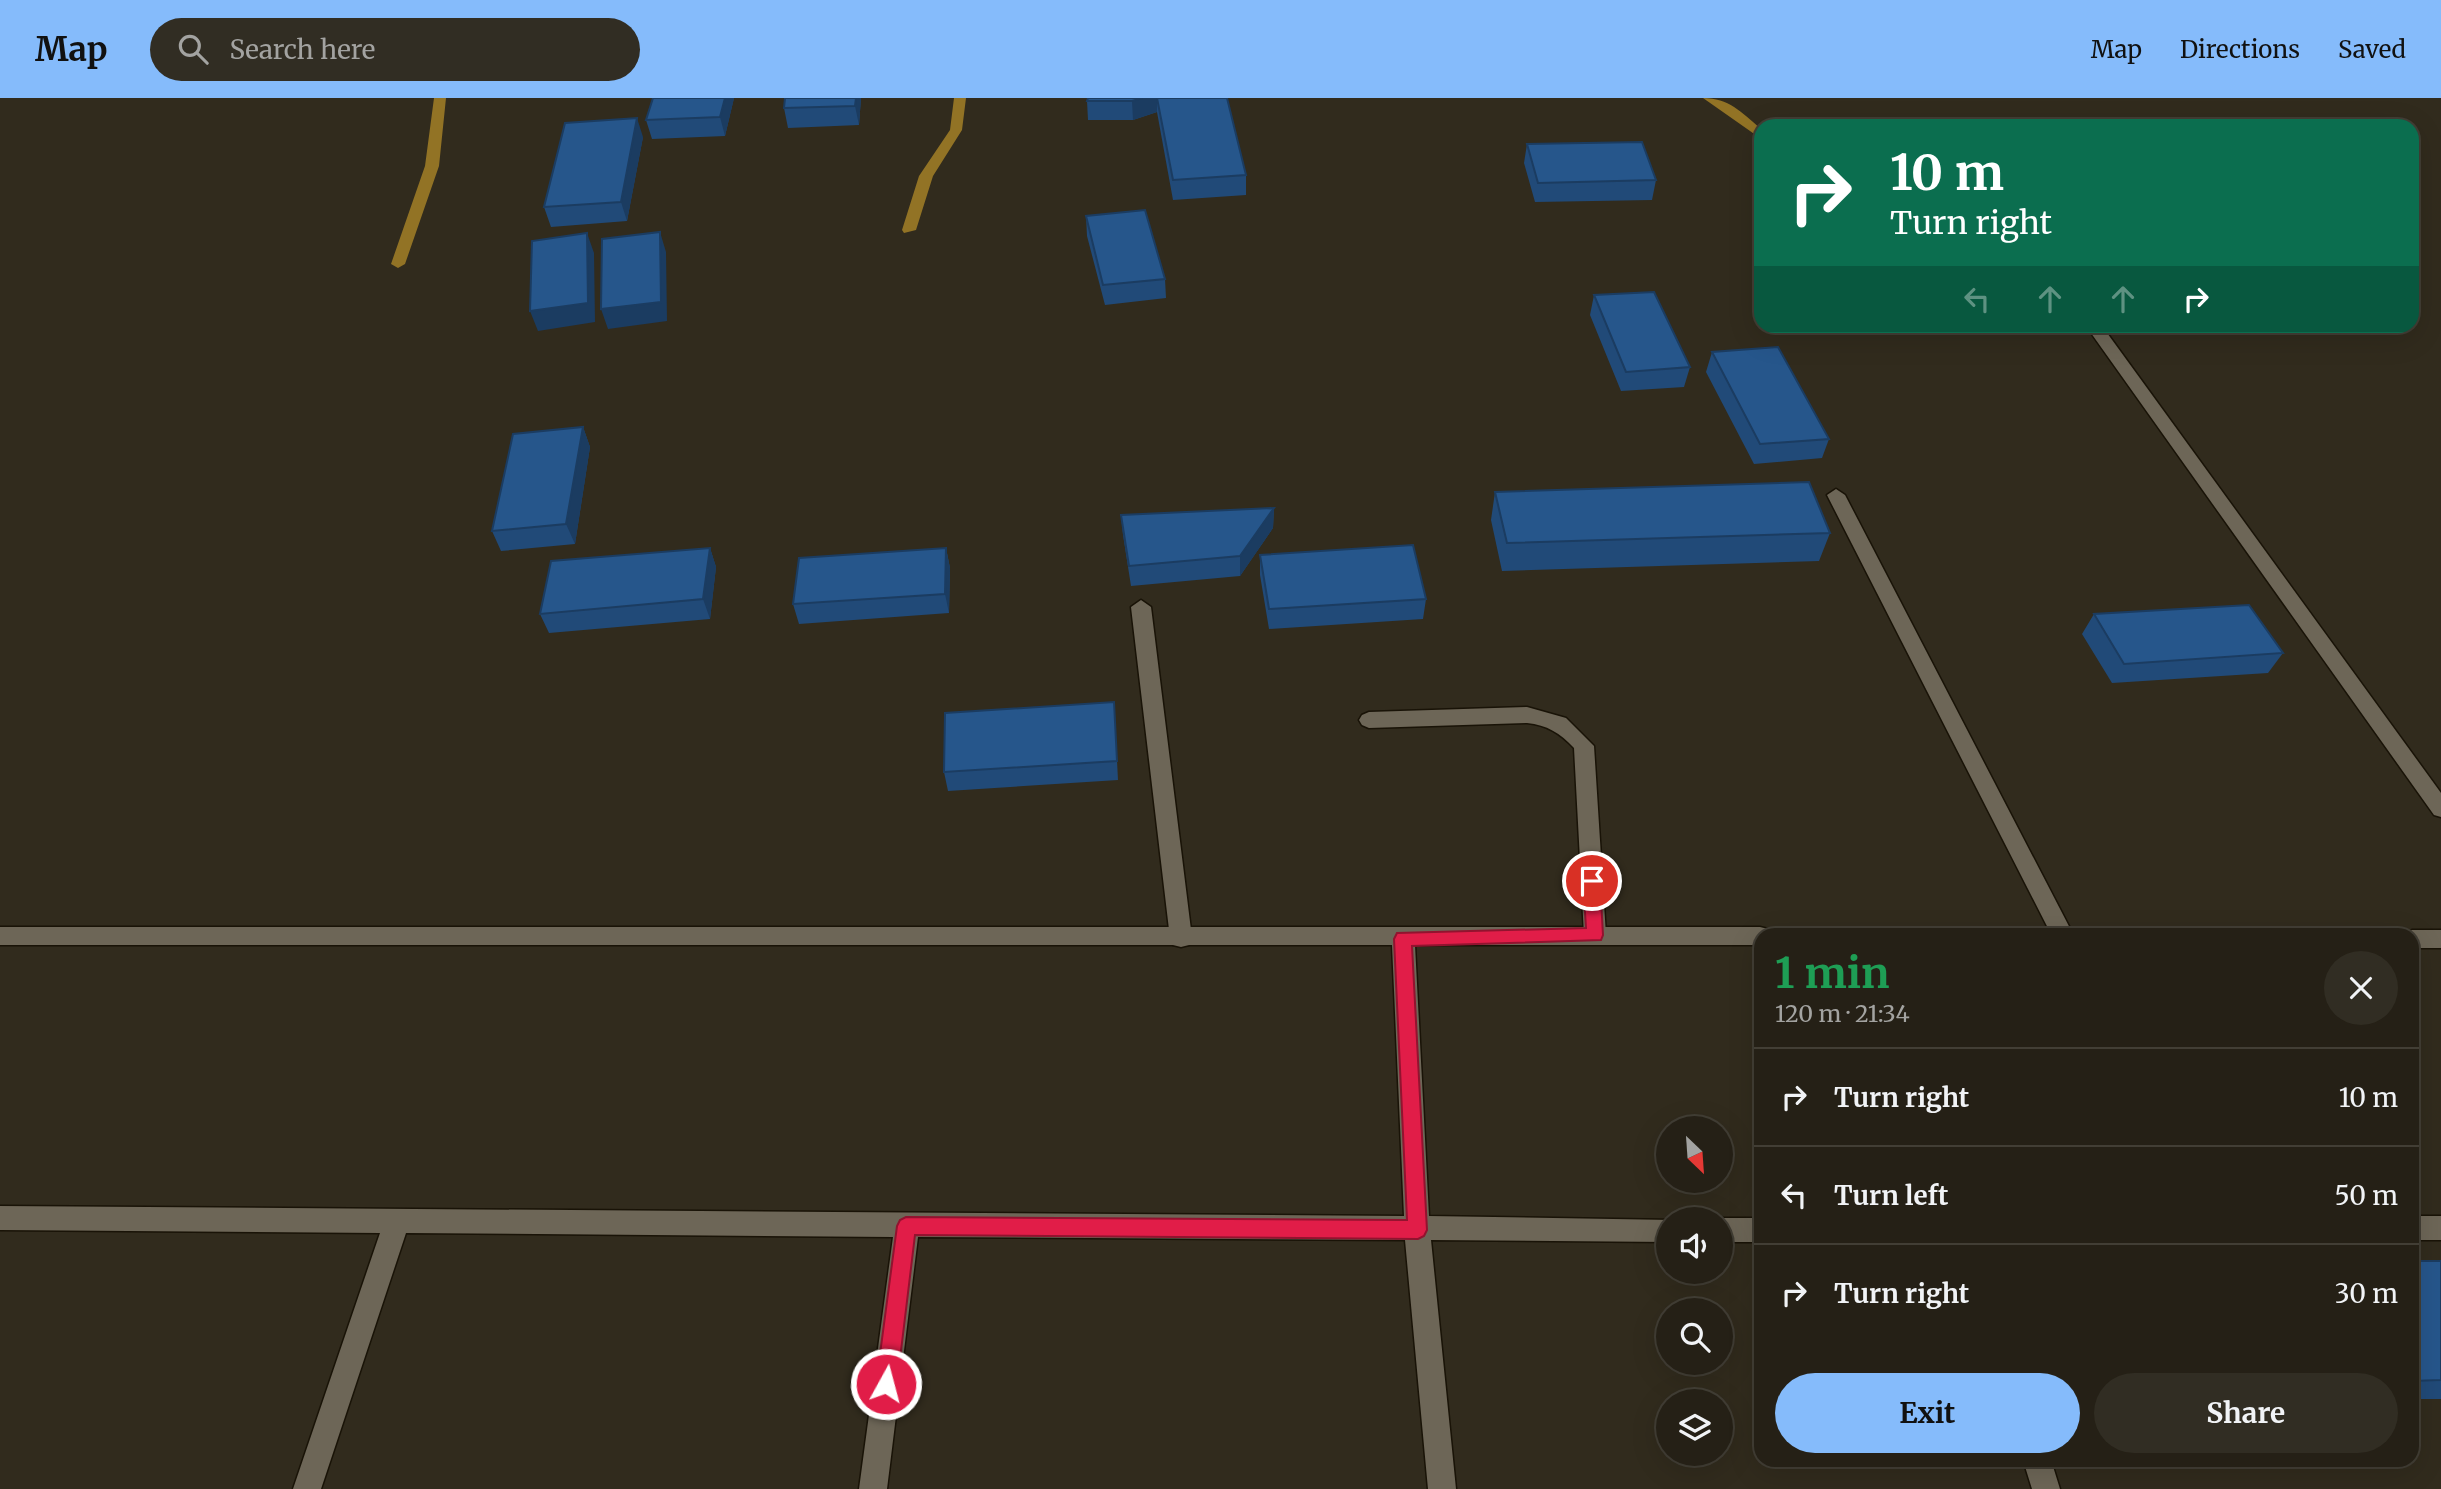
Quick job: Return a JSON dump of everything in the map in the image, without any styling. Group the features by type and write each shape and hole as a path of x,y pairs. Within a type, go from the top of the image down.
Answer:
{"street":[{"path":"2099,333 2441,809"},
{"path":"1836,495 2059,928"},
{"path":"1141,607 1181,938"},
{"path":"1369,720 1527,715 1551,718 1567,726 1584,746 1595,935"},
{"path":"0,936 1403,939 1595,935 1754,936"},
{"path":"1403,939 1418,1230 1442,1489"},
{"path":"2419,939 2441,939"},
{"path":"0,1219 1656,1230"},
{"path":"307,1489 397,1222"},
{"path":"873,1489 906,1226"},
{"path":"2419,1228 2441,1228"},
{"path":"1733,1230 1754,1230"},
{"path":"2039,1467 2046,1489"}],"building":[{"path":"653,98 725,98 720,117 646,120"},
{"path":"785,98 856,98 855,106 784,108"},
{"path":"1088,98 1142,98 1132,101 1087,101"},
{"path":"1157,98 1227,98 1246,175 1173,180"},
{"path":"637,118 621,202 544,207 565,123"},
{"path":"1642,142 1656,180 1538,183 1527,144"},
{"path":"1145,210 1165,279 1103,285 1086,216"},
{"path":"660,232 661,302 601,309 602,239"},
{"path":"587,233 588,303 530,311 532,241"},
{"path":"1654,292 1690,367 1626,372 1594,295"},
{"path":"1778,347 1829,439 1760,444 1712,352"},
{"path":"583,427 566,524 492,531 513,434"},
{"path":"1809,482 1830,533 1507,543 1495,492"},
{"path":"1274,508 1240,556 1129,566 1121,515"},
{"path":"1413,545 1426,599 1269,609 1260,555"},
{"path":"710,548 703,599 540,614 551,561"},
{"path":"946,548 945,594 793,604 799,558"},
{"path":"2249,605 2283,653 2124,664 2094,614"},
{"path":"1114,702 1117,761 944,772 945,713"},
{"path":"2419,1261 2441,1261 2441,1380 2419,1381"}],"waterway":[{"path":"398,264 432,166 440,98"},
{"path":"909,230 926,176 956,130 960,98"},
{"path":"1709,98 1725,105 1754,129"}],"route":[{"path":"886,1384 906,1226 1418,1230 1403,939 1595,935 1592,881"}]}
